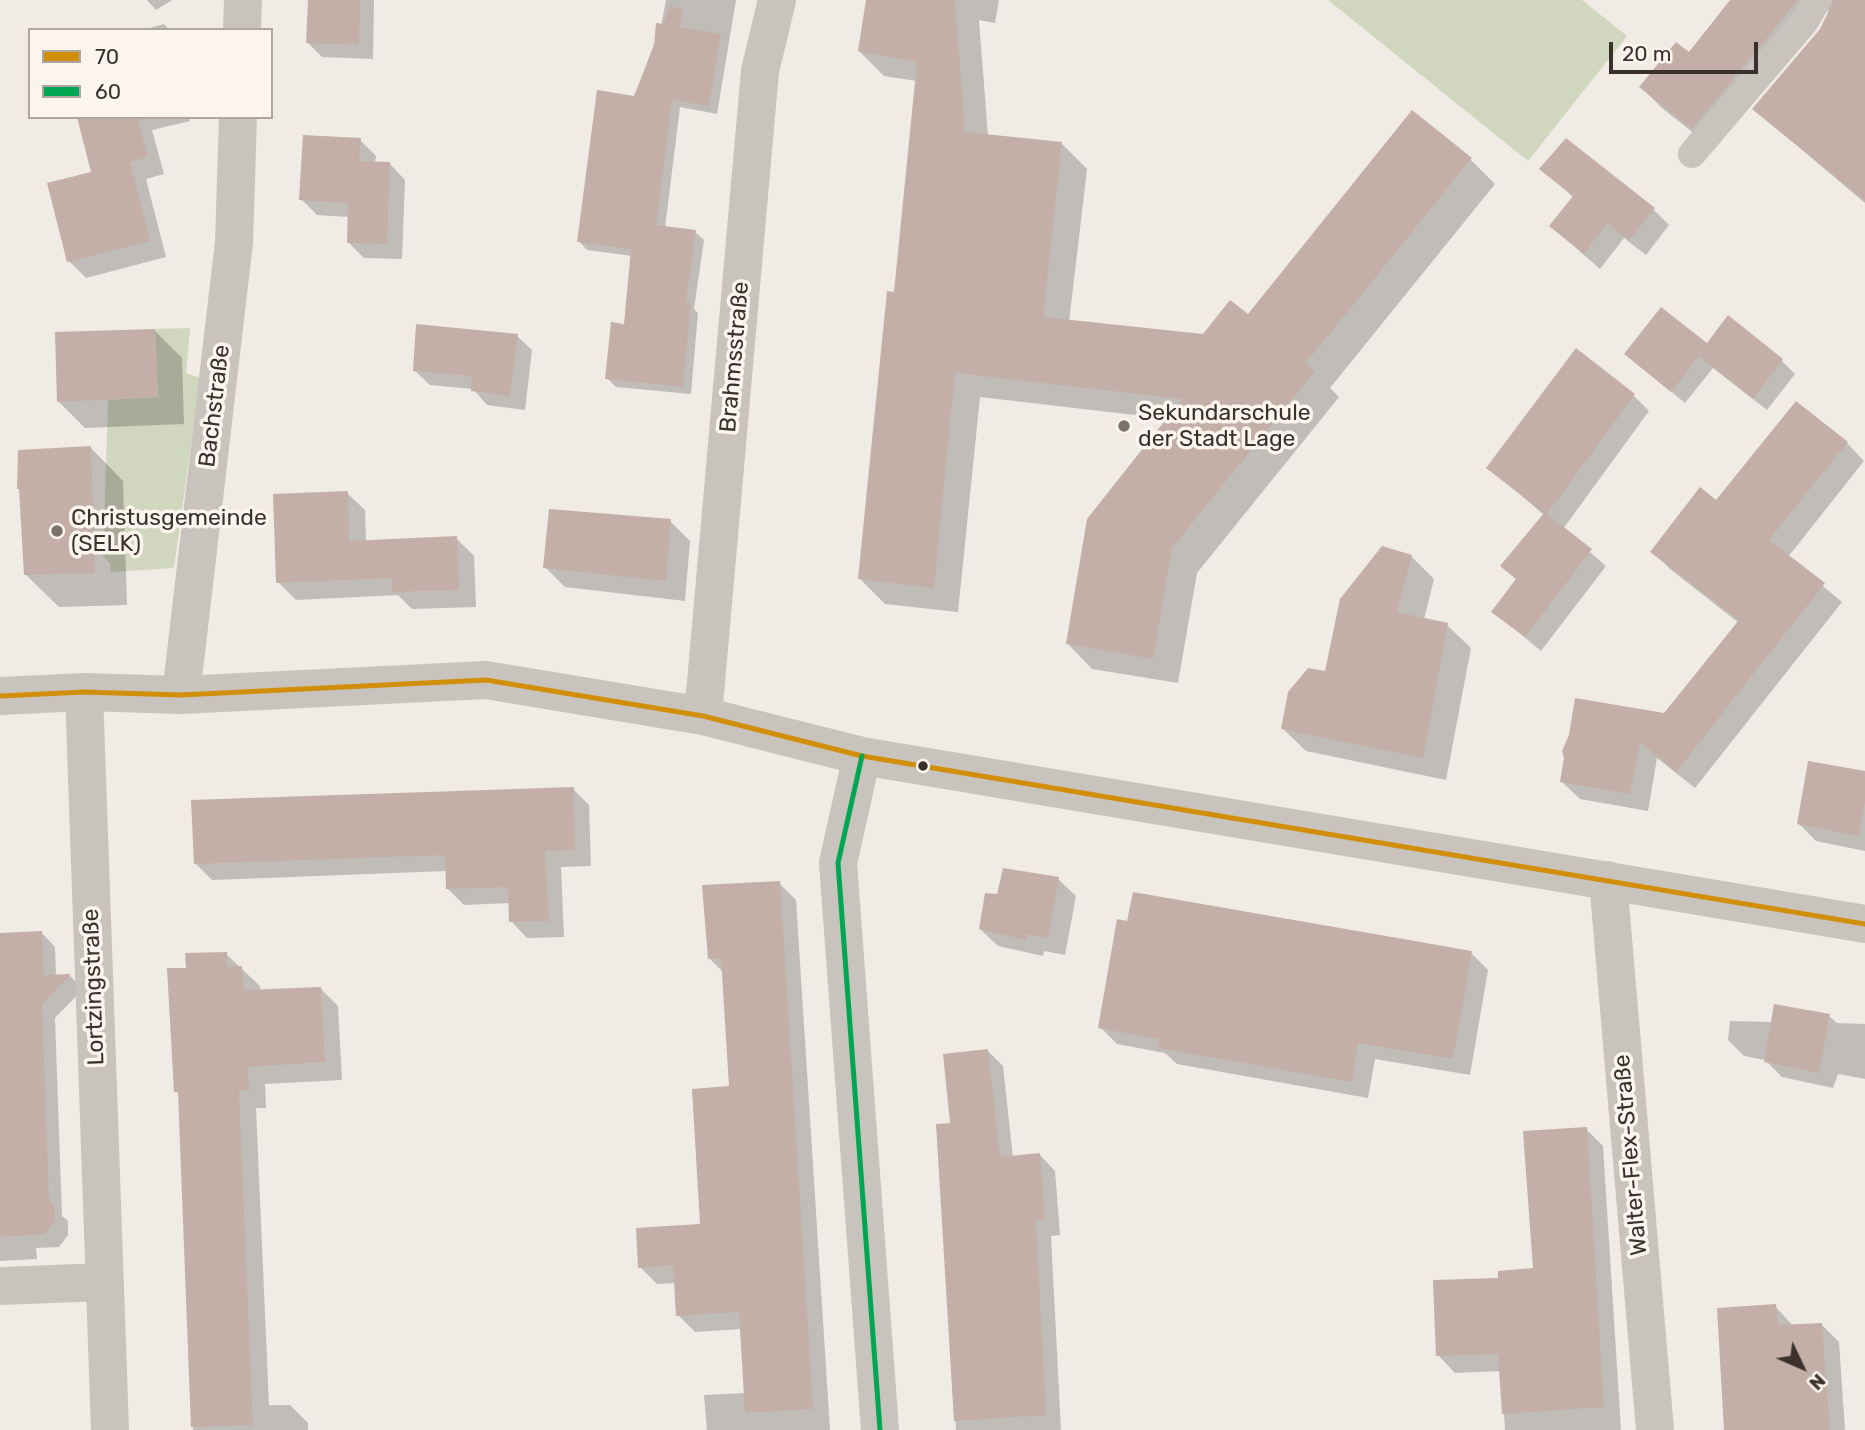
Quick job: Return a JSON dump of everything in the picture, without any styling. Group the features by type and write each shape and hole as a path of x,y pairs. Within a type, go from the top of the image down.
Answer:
{"street":[{"path":"242,28 243,0"},
{"name":"Brahmsstraße","path":"704,716 760,71 777,0"},
{"name":"Bachstraße","path":"181,695 234,242 238,119"},
{"path":"0,696 84,692 181,695 486,680 704,716 862,756 1865,924"},
{"name":"Lortzingstraße","path":"84,692 110,1430"},
{"path":"862,756 838,863 880,1430"},
{"name":"Walter-Flex-Straße","path":"1608,880 1655,1430"},
{"path":"0,1286 104,1282"}],"lane":[{"path":"1692,154 1807,18 1817,0"}],"green space":[{"path":"1328,0 1582,0 1627,36 1528,161"},
{"path":"190,328 186,373 200,378 174,568 111,572 110,563 103,556 108,400 158,397 155,329"}],"building":[{"path":"308,0 360,0 359,45 306,43"},
{"path":"866,0 955,0 965,132 1062,142 1043,317 1203,334 1230,300 1248,314 1412,110 1472,158 1306,363 1315,371 1172,548 1153,659 1066,644 1087,519 1182,399 955,373 934,588 858,579 887,291 894,292 917,62 858,51"},
{"path":"1730,0 1798,0 1692,129 1639,87 1676,42 1689,52"},
{"path":"1834,0 1865,0 1865,201 1752,109 1820,29"},
{"path":"670,6 683,9 680,27 721,34 709,106 672,100 656,225 696,230 686,302 691,303 683,387 605,379 611,322 624,324 631,249 577,242 597,90 634,96 654,46 656,23 663,24"},
{"path":"78,119 138,119 148,157 130,162 150,241 67,262 47,183 91,172"},
{"path":"303,135 361,138 359,161 390,162 387,244 347,243 348,203 299,200"},
{"path":"1566,138 1655,208 1629,240 1607,223 1584,254 1549,226 1573,196 1539,169"},
{"path":"1661,307 1707,343 1728,315 1783,359 1753,399 1699,356 1671,392 1624,354"},
{"path":"416,324 518,334 510,396 471,391 472,376 413,371"},
{"path":"155,329 158,397 57,402 55,332"},
{"path":"1576,348 1635,394 1547,514 1592,549 1525,637 1491,612 1516,579 1500,566 1544,513 1486,468"},
{"path":"1796,401 1848,442 1769,540 1825,583 1676,772 1640,742 1630,794 1560,782 1564,758 1562,751 1569,735 1575,698 1664,713 1739,620 1650,552 1700,487 1716,500"},
{"name":"Christusgemeinde (SELK)","path":"91,446 95,573 24,575 17,489 18,450"},
{"path":"348,491 349,541 457,536 459,590 392,592 392,578 276,583 273,494"},
{"path":"549,509 671,519 666,581 543,568"},
{"path":"1382,546 1412,555 1397,612 1448,623 1423,758 1281,729 1288,692 1308,668 1325,671 1340,599"},
{"path":"1808,761 1865,771 1865,802 1859,836 1797,824"},
{"path":"574,787 575,850 545,851 549,921 509,922 508,887 446,889 445,855 194,864 191,800"},
{"path":"1003,868 1059,877 1048,938 1027,934 1026,940 979,929 985,893 997,894"},
{"path":"780,881 813,1409 745,1413 739,1312 676,1316 673,1265 638,1268 636,1228 700,1224 692,1089 729,1086 721,958 708,959 702,885"},
{"path":"1133,892 1472,951 1453,1059 1358,1043 1352,1082 1158,1048 1160,1039 1098,1028 1117,919 1127,921"},
{"path":"42,931 44,975 71,974 42,1004 49,1200 55,1206 55,1221 45,1234 0,1237 0,933"},
{"path":"227,952 227,967 242,966 244,990 321,987 325,1062 248,1067 249,1090 239,1091 253,1425 191,1427 178,1092 174,1092 167,968 186,968 185,953"},
{"path":"1774,1004 1830,1014 1819,1073 1764,1062"},
{"path":"988,1049 1000,1157 1040,1153 1045,1220 1036,1220 1046,1415 954,1421 936,1124 950,1123 943,1054"},
{"path":"1587,1127 1604,1407 1502,1414 1498,1354 1436,1356 1433,1280 1498,1278 1498,1271 1533,1268 1523,1131"},
{"path":"1776,1304 1778,1325 1822,1323 1830,1430 1724,1430 1717,1308"}],"transit line":[{"name":"70","path":"0,696 84,692 181,695 486,680 703,716 862,756 1865,924"},
{"name":"60","path":"862,756 838,863 880,1430"}],"place":[{"name":"Sekundarschule der Stadt Lage","path":"1124,426"},
{"name":"Christusgemeinde (SELK)","path":"57,531"}]}
